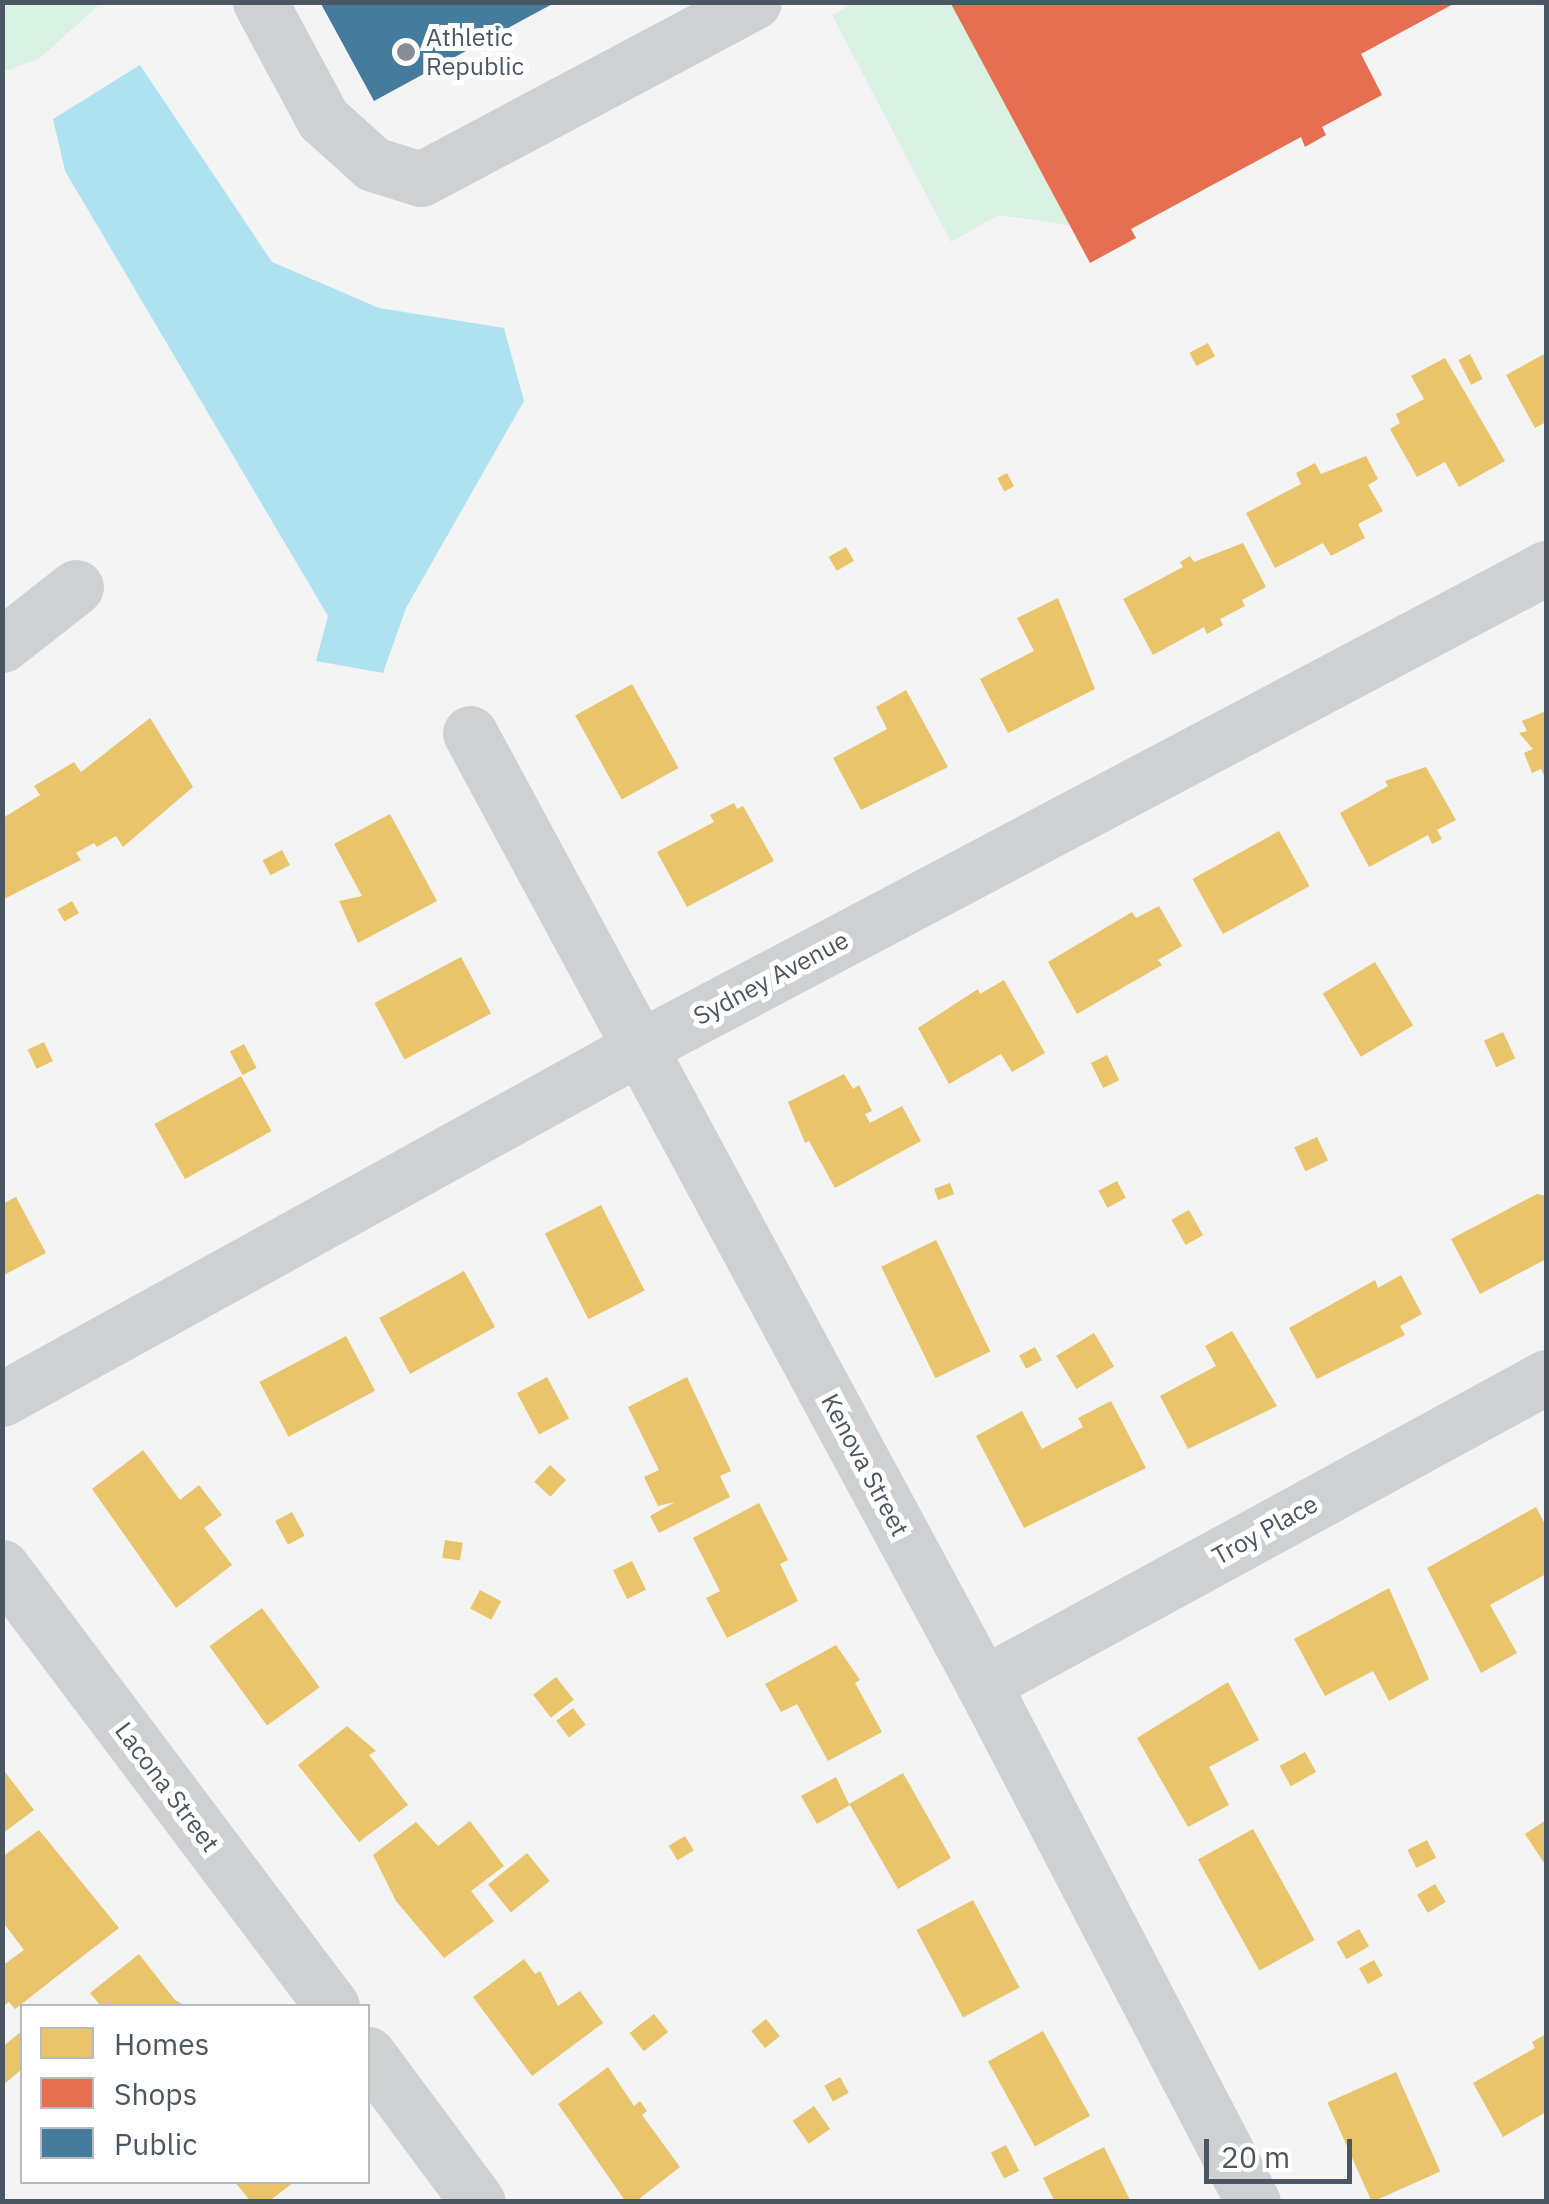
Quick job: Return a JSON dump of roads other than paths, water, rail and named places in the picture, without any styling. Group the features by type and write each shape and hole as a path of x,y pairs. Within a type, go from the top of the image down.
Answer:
{"street":[{"path":"260,2 323,118 373,164 421,179 754,2"},
{"name":"Sydney Avenue","path":"2,1399 640,1047 1546,568"},
{"path":"2,644 76,587"},
{"name":"Kenova Street","path":"470,733 983,1684 1253,2202"},
{"name":"Troy Place","path":"983,1684 1546,1377"},
{"name":"Lacona Street","path":"2,1566 330,2004"},
{"path":"370,2057 478,2202"}],"water":[{"path":"140,65 272,262 379,308 504,328 524,401 406,608 383,673 316,661 328,616 65,171 53,119"}],"place":[{"name":"Athletic Republic","path":"406,52"}]}
